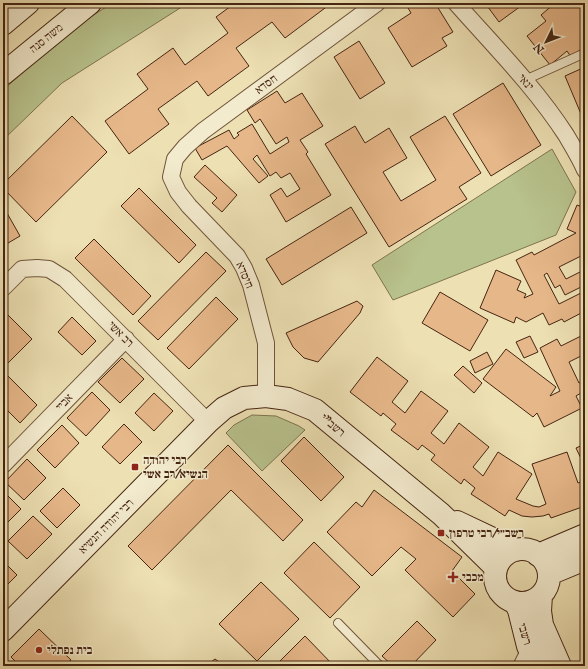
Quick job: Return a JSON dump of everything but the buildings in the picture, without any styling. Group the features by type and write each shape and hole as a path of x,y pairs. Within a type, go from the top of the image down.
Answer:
{"street":[{"path":"3,24 28,3"},
{"name":"משה סנה","path":"3,74 90,3"},
{"name":"חסדא","path":"171,177 175,159 185,147 203,131 377,3"},
{"name":"ינאי","path":"456,3 525,80 556,120 585,170"},
{"name":"חיסדא","path":"171,177 178,192 189,206 237,256 244,268 253,292 266,342 266,396"},
{"name":"רב אשי","path":"3,288 22,269 49,269 65,278 208,422"},
{"name":"אביי","path":"3,465 126,340"},
{"name":"רשב\"י","path":"208,422 224,408 244,398 266,396 288,399 315,410 441,514 496,568"},
{"name":"רבי יהודה הנשיא","path":"3,629 208,422"},
{"name":"רשב\"י","path":"441,514 516,550"},
{"path":"538,555 585,535"},
{"path":"524,549 532,551 538,555 544,560 548,567 549,574 546,589 541,595 530,602 522,603 515,602 501,593 495,577 496,568 504,556 510,552 524,549"},
{"path":"549,574 585,559"},
{"path":"541,595 540,612 542,625 560,666"},
{"name":"רשבי","path":"515,602 528,646 537,666"}],"lane":[{"path":"525,80 585,53"},
{"path":"338,623 380,666"},
{"path":"517,666 528,646"}],"green space":[{"path":"112,3 188,3 62,83 3,140 3,90 71,30"},
{"path":"552,149 576,192 556,235 393,300 372,265"},
{"path":"252,415 276,416 305,430 262,471 226,433 234,425"}],"place":[{"name":"רבי יהודה הנשיא/רב אשי","path":"135,467"},
{"name":"רשב״י/רבי טרפון","path":"441,533"},
{"name":"מכבי","path":"453,577"},
{"name":"בית נפתלי","path":"39,650"}]}
